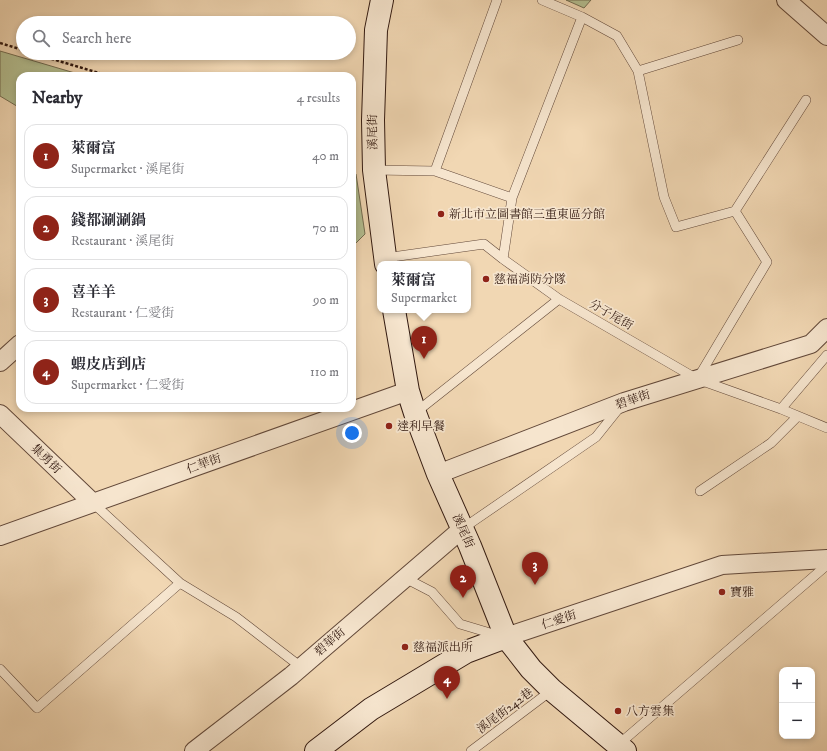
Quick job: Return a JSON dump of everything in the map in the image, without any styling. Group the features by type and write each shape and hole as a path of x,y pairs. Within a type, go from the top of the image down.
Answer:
{"street":[{"name":"溪尾街","path":"382,0 376,30 373,120 374,170 386,261"},
{"path":"786,0 827,36"},
{"name":"溪尾街","path":"395,313 408,391 415,414 438,474 470,546 506,638 552,690 618,749"},
{"name":"碧華街","path":"438,474 624,402 811,344 827,328"},
{"path":"0,362 16,348"},
{"name":"仁華街","path":"356,410 408,391"},
{"name":"仁華街","path":"0,536 349,412"},
{"name":"集勇街","path":"0,414 92,504"},
{"name":"碧華街","path":"194,751 301,666 462,529"},
{"name":"仁愛街","path":"316,751 371,709 466,652 722,565 827,558"}],"lane":[{"path":"435,171 497,0"},
{"path":"542,0 617,36 638,71 664,197 676,227 736,211 806,100"},
{"path":"503,259 512,198 582,18"},
{"path":"638,71 738,40"},
{"path":"374,170 435,171 512,198"},
{"path":"697,380 767,262 736,211"},
{"name":"分子尾街","path":"386,261 484,244 559,299 697,380 781,409 827,428"},
{"path":"415,414 559,299"},
{"path":"781,409 827,355"},
{"path":"462,529 596,437 624,402"},
{"path":"700,491 771,443 798,416"},
{"path":"92,504 180,583 236,617 301,666"},
{"path":"618,749 827,565"},
{"path":"405,578 432,592 460,624 506,638"},
{"path":"0,669 37,708 180,583"},
{"name":"溪尾街242巷","path":"471,751 552,690"}],"path":[{"path":"0,44 16,48"},
{"path":"55,60 96,72"}],"green space":[{"path":"566,0 591,0 584,8"},
{"path":"0,51 16,56 16,60 31,60 71,72 16,72 16,106 0,96"},
{"path":"356,174 365,234 356,243"}],"place":[{"name":"新北市立圖書館三重東區分館","path":"441,214"},
{"name":"慈福消防分隊","path":"486,279"},
{"name":"萊爾富","path":"424,359"},
{"name":"達利早餐","path":"389,426"},
{"name":"喜羊羊","path":"535,585"},
{"name":"寶雅","path":"722,592"},
{"name":"錢都涮涮鍋","path":"463,598"},
{"name":"慈福派出所","path":"405,647"},
{"name":"蝦皮店到店","path":"447,699"},
{"name":"八方雲集","path":"618,711"}]}
